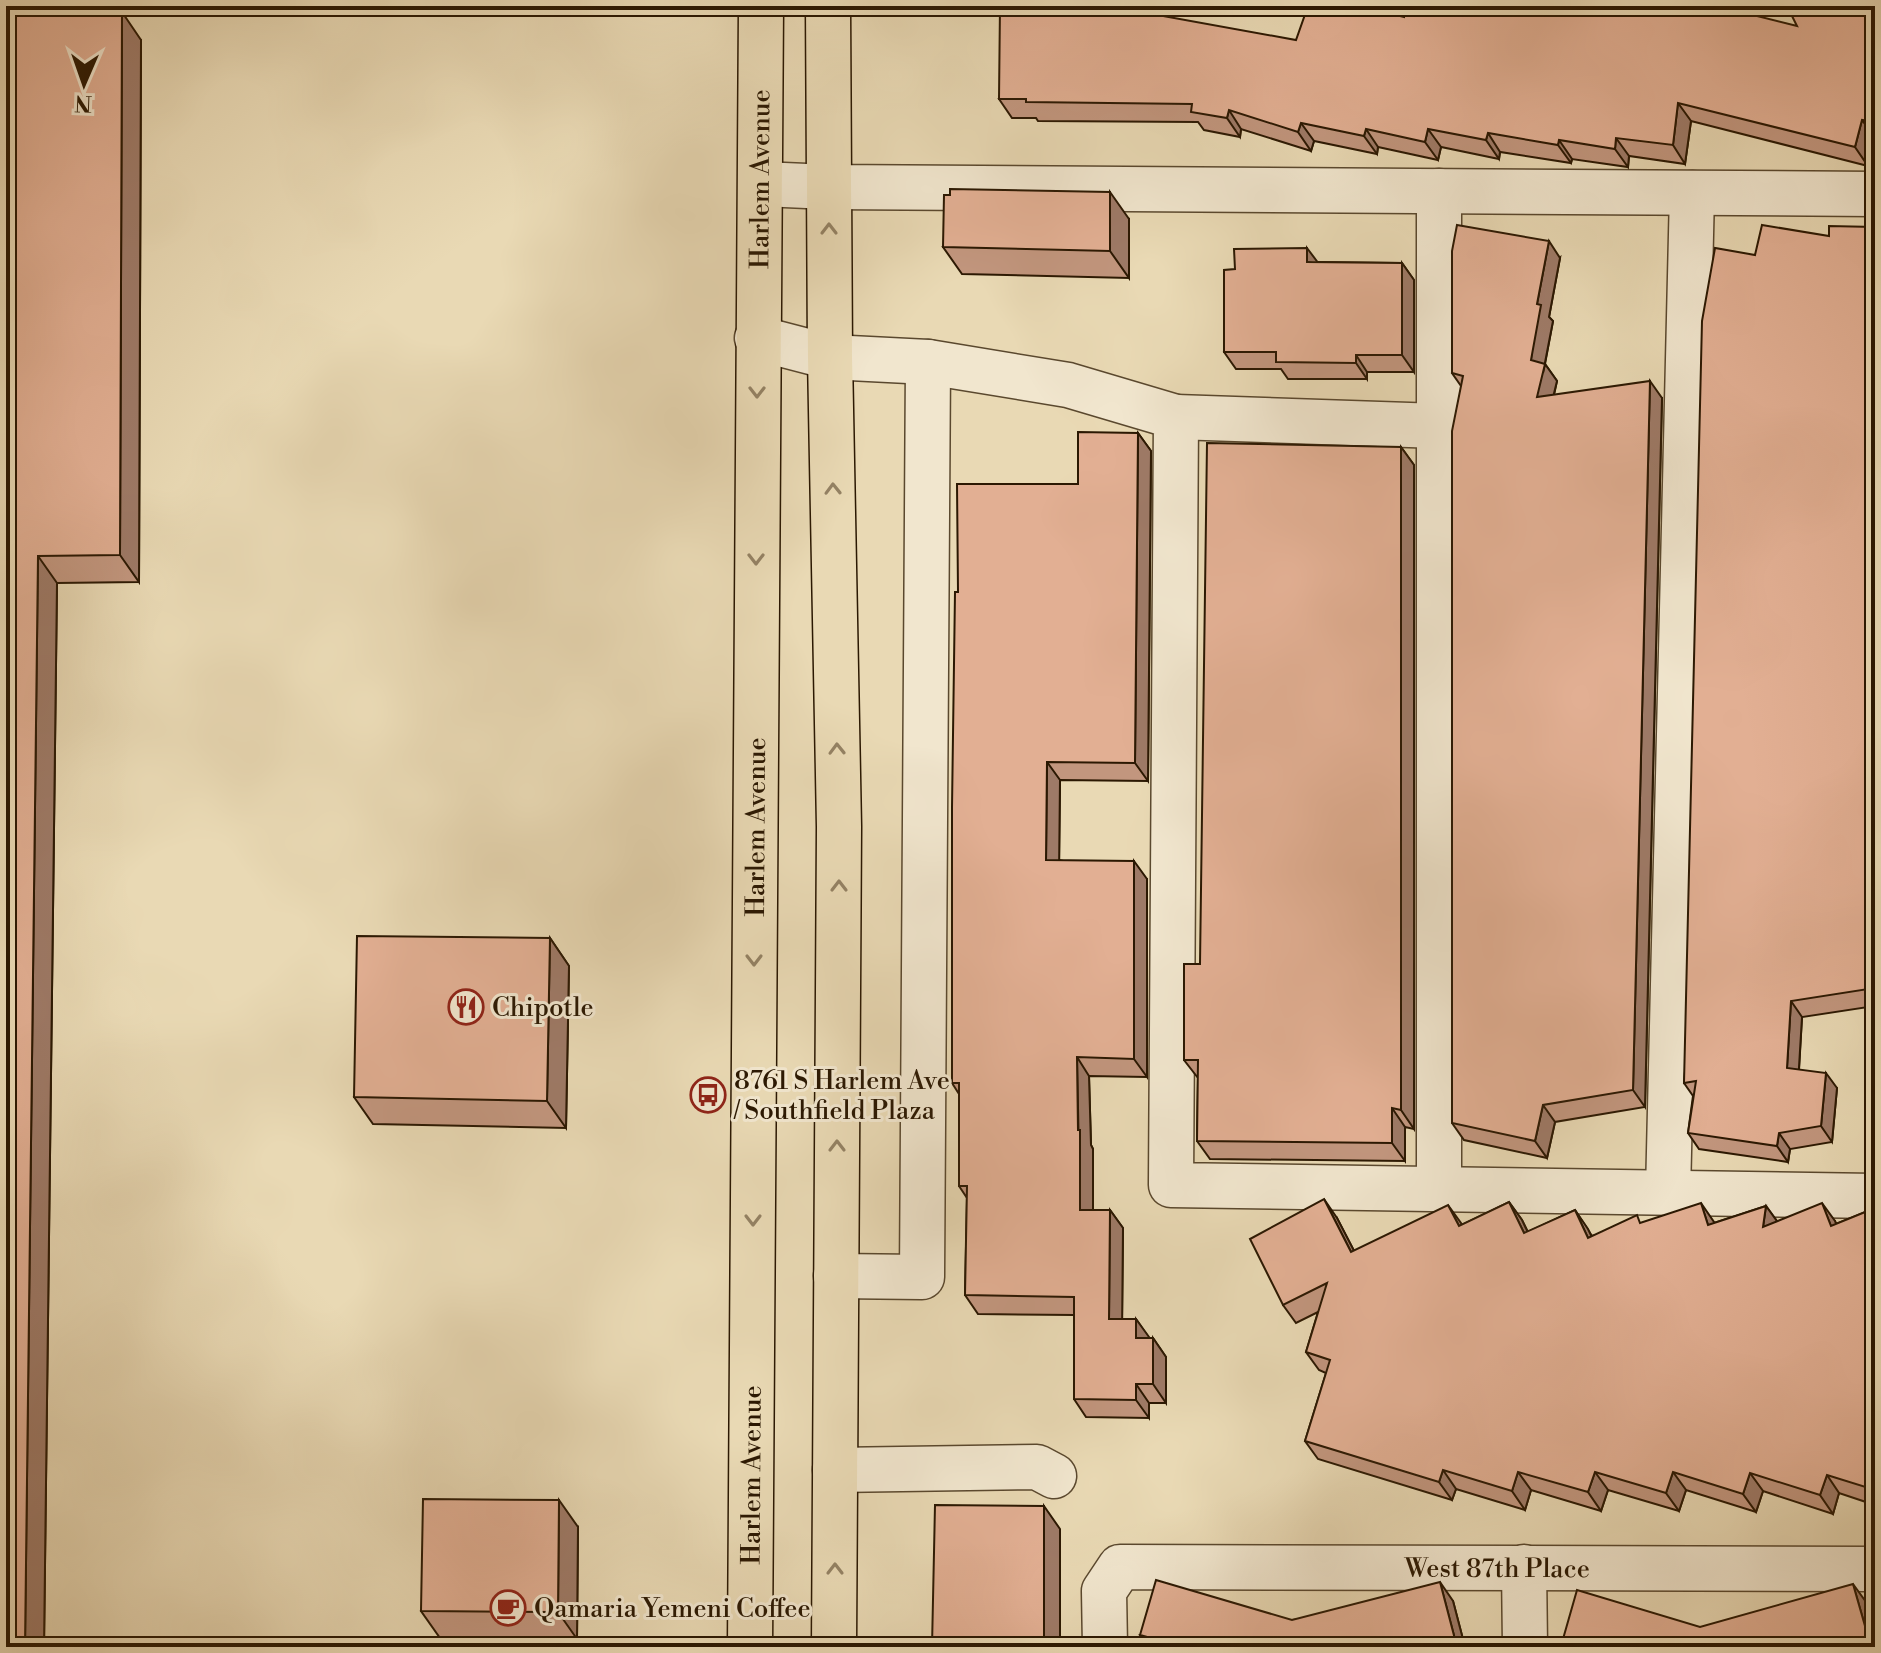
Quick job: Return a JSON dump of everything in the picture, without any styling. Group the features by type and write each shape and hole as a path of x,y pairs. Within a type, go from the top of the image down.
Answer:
{"main road":[{"name":"Harlem Avenue","path":"750,1647 761,6"},
{"path":"828,6 830,357 839,827 834,1647"}],"street":[{"path":"761,184 1875,194"},
{"path":"1439,191 1439,1189"},
{"path":"1668,1193 1692,193"},
{"path":"757,338 830,357 928,362 1068,385 1176,417 1439,426"},
{"path":"836,1276 922,1277 928,362"},
{"path":"1176,417 1171,1185 1875,1196"},
{"path":"835,1470 1037,1467 1054,1476"},
{"name":"West 87th Place","path":"1105,1647 1104,1591 1120,1567 1875,1569"},
{"path":"1524,1567 1525,1647"}],"building":[{"path":"6,6 95,6 122,12 120,555 38,556 25,1647 6,1647"},
{"path":"1000,6 1108,6 1296,40 1308,6 1359,6 1404,17 1404,6 1717,6 1797,26 1787,6 1875,6 1875,122 1862,120 1855,147 1678,103 1673,145 1616,138 1615,149 1559,140 1558,145 1488,133 1486,140 1428,129 1425,142 1366,129 1364,136 1301,123 1298,132 1229,110 1227,118 1191,112 1192,104 999,99"},
{"path":"950,189 1110,192 1110,251 943,247 944,195 950,195"},
{"path":"1457,225 1549,241 1537,304 1541,305 1531,360 1545,364 1537,397 1650,381 1633,1090 1543,1105 1535,1141 1452,1123 1452,431 1463,376 1452,373 1452,251"},
{"path":"1762,225 1829,236 1829,226 1875,227 1875,988 1791,1001 1787,1068 1826,1073 1821,1126 1779,1133 1777,1146 1688,1133 1696,1081 1684,1083 1702,321 1715,248 1755,255"},
{"path":"1307,248 1307,262 1402,263 1402,355 1356,355 1356,363 1276,362 1276,352 1224,352 1224,270 1235,269 1234,249"},
{"path":"1078,432 1138,433 1135,763 1047,762 1046,860 1134,861 1134,1059 1077,1057 1080,1210 1110,1210 1109,1319 1136,1319 1136,1338 1153,1338 1153,1384 1136,1384 1136,1400 1074,1399 1074,1297 965,1295 967,1186 959,1186 959,1083 952,1083 957,484 1078,484"},
{"path":"1207,443 1401,447 1401,1110 1392,1108 1392,1143 1197,1141 1198,1060 1184,1060 1184,964 1200,964"},
{"path":"357,936 550,938 547,1101 354,1097"},
{"path":"1324,1199 1351,1252 1448,1205 1459,1226 1509,1202 1524,1233 1575,1210 1588,1238 1637,1215 1640,1223 1701,1203 1708,1225 1766,1206 1763,1227 1822,1203 1831,1226 1875,1208 1875,1490 1827,1475 1820,1495 1750,1473 1743,1494 1673,1472 1666,1493 1595,1472 1588,1492 1518,1472 1512,1491 1443,1470 1439,1482 1305,1441 1330,1360 1306,1352 1327,1283 1283,1305 1250,1239"},
{"path":"423,1499 559,1500 558,1612 421,1611"},
{"path":"935,1505 1044,1506 1044,1647 932,1647"},
{"path":"1156,1580 1292,1620 1440,1582 1457,1647 1163,1647 1165,1642 1140,1635"},
{"path":"1853,1584 1871,1647 1561,1646 1577,1590 1700,1627"}],"place":[{"name":"Chipotle","path":"466,1007"},
{"name":"8761 S Harlem Ave / Southfield Plaza","path":"708,1095"},
{"name":"Qamaria Yemeni Coffee","path":"508,1608"}]}
